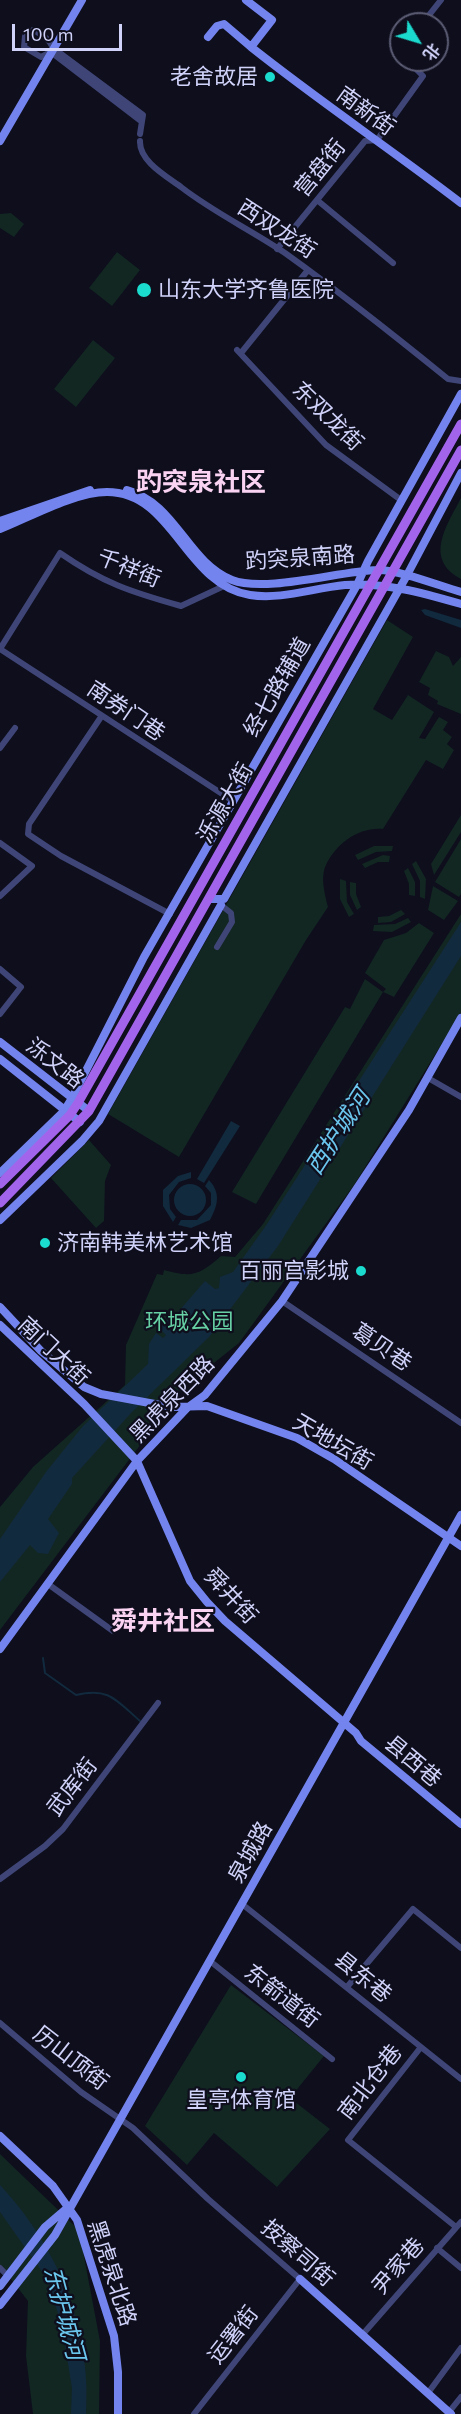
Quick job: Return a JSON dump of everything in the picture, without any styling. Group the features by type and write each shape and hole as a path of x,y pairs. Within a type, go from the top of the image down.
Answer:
{"main road":[{"path":"0,141 50,44 82,0"},
{"path":"246,0 272,20 250,47"},
{"name":"南新街","path":"207,37 217,26 224,24 250,47 372,140 415,168 461,203"},
{"name":"经七路辅道","path":"75,1101 144,957 365,571 401,500 461,394"},
{"name":"泺源大街","path":"0,1184 67,1113 75,1101 461,424"},
{"name":"泺源大街","path":"0,1203 89,1111 386,587 461,450"},
{"path":"209,899 224,899 399,589 461,473"},
{"name":"趵突泉南路","path":"0,521 77,493 114,488 146,498 162,508 206,562 233,581 270,583 380,569 461,592"},
{"name":"趵突泉南路","path":"0,529 88,495 108,492 128,496 150,507 198,565 224,586 250,595 273,596 357,585 386,587"},
{"path":"386,587 461,604"},
{"path":"0,1220 82,1141 99,1120 221,905"},
{"name":"黑虎泉西路","path":"0,1649 137,1461 188,1408 205,1395 282,1300 428,1077 461,1018"},
{"name":"泺文路","path":"0,1042 89,1111"},
{"name":"泺文路","path":"0,1059 80,1122"},
{"path":"0,1173 67,1113"},
{"name":"南门大街","path":"0,1307 40,1351 84,1387 101,1394 188,1408"},
{"name":"南门大街","path":"0,1325 84,1404 123,1443 137,1461"},
{"name":"天地坛街","path":"188,1408 207,1406 297,1438 334,1459 461,1546"},
{"name":"舜井街","path":"137,1461 190,1581 225,1621 344,1723"},
{"name":"泉城路","path":"69,2206 122,2118 461,1515"},
{"name":"县西巷","path":"344,1723 461,1824"},
{"name":"黑虎泉北路","path":"0,2136 53,2186 69,2206 84,2238 114,2336 118,2372 118,2414"},
{"path":"0,2286 45,2227 69,2206"},
{"path":"0,2306 55,2235 69,2206"},
{"name":"按察司街","path":"300,2279 450,2413"}],"street":[{"path":"33,30 50,44 38,56 24,47 25,36 33,30"},
{"name":"西双龙街","path":"50,44 141,121 140,147 151,164 194,197 277,249 361,308 448,379 461,381"},
{"name":"营盘街","path":"277,249 365,141 377,140 382,134 423,76 419,72"},
{"path":"317,200 393,263"},
{"name":"东双龙街","path":"308,270 239,352 326,445 401,500"},
{"name":"千祥街","path":"0,649 60,553 94,576 128,591 181,606 224,586"},
{"name":"南券门巷","path":"0,649 233,801"},
{"path":"101,717 29,824 28,834 62,856 170,914"},
{"path":"0,748 15,728"},
{"path":"0,843 32,866 0,896"},
{"path":"217,947 232,922 231,913 221,905"},
{"path":"0,969 21,987 0,1014"},
{"path":"428,1077 461,1097"},
{"name":"葛贝巷","path":"282,1300 461,1423"},
{"path":"48,1584 113,1631"},
{"name":"武库街","path":"0,1879 45,1846 63,1829 158,1703"},
{"name":"县东巷","path":"242,1904 461,2079"},
{"path":"347,1987 412,1910 461,1948"},
{"name":"东箭道街","path":"210,1961 332,2059"},
{"name":"历山顶街","path":"0,2023 81,2092 122,2118"},
{"name":"南北仓巷","path":"421,2047 348,2140 459,2225"},
{"name":"按察司街","path":"122,2118 300,2279"},
{"name":"尹家巷","path":"363,2334 459,2225"},
{"path":"437,2248 461,2268"},
{"path":"0,2268 8,2276"},
{"name":"运署街","path":"194,2414 300,2279"},
{"path":"428,2393 461,2348"},
{"path":"450,2413 461,2397"}],"green space":[{"path":"11,213 24,224 14,237 0,228 0,214"},
{"path":"117,252 140,270 112,306 89,288"},
{"path":"93,340 115,358 76,407 54,389"},
{"path":"461,498 461,579 443,562 441,552 445,530"},
{"path":"387,620 413,637 373,709 392,720 408,695 434,712 419,738 425,739 439,717 448,722 443,730 452,737 447,744 454,750 443,769 426,760 383,829 365,831 349,838 330,857 323,875 328,907 306,940 179,1157 108,1114"},
{"path":"436,651 449,657 453,666 461,657 461,714 437,704 438,701 428,695 430,688 419,682"},
{"path":"461,815 461,832 434,875 431,864"},
{"path":"461,839 461,894 459,897 435,882"},
{"path":"374,846 393,846 392,851 376,852 358,860 355,855"},
{"path":"383,855 390,856 389,862 378,862 365,868 362,864"},
{"path":"416,861 426,879 425,899 420,897 420,881 412,864"},
{"path":"408,868 415,882 415,896 409,895 409,884 404,871"},
{"path":"340,879 346,881 347,902 354,914 349,917 340,899"},
{"path":"350,882 356,883 356,894 361,907 357,910 350,895"},
{"path":"433,886 458,901 444,920 428,910"},
{"path":"401,910 405,914 391,922 378,923 378,917 389,916"},
{"name":"环城公园","path":"461,914 461,1013 354,1185 239,1343 185,1386 0,1630 0,1507 33,1467 125,1385 126,1345 157,1274 163,1275 164,1270 182,1274 195,1273 221,1256 235,1257 263,1224"},
{"path":"408,918 411,922 392,932 373,931 374,925 395,924"},
{"path":"419,923 434,933 394,997 383,992 386,989 365,973 384,940 406,933"},
{"path":"365,979 383,992 256,1204 232,1192 345,1007 350,1009"},
{"path":"89,1140 111,1165 105,1181 104,1221 96,1228 51,1178"},
{"name":"皇亭体育馆","path":"231,1985 324,2056 290,2098 330,2129 277,2187 214,2133 187,2165 145,2126"},
{"path":"0,2154 79,2230 100,2341 99,2414 33,2414 26,2356 28,2301 0,2265"}],"water":[{"path":"425,609 461,620 461,628 425,615 421,610"},
{"name":"西护城河","path":"461,922 461,956 278,1246 209,1337 132,1412 72,1478 72,1484 48,1519 59,1533 48,1554 38,1553 30,1545 0,1582 0,1539 46,1472 83,1426 148,1364 149,1344 156,1333 163,1338 166,1335 159,1328 173,1315 180,1322 185,1317 178,1312 205,1281 215,1289 219,1288 220,1277 233,1272 267,1224"},
{"path":"231,1121 240,1126 204,1183 197,1179"},
{"path":"191,1172 191,1178 179,1182 169,1195 170,1209 176,1217 173,1222 163,1206 163,1190 178,1176"},
{"path":"209,1180 217,1194 215,1209 210,1220 191,1228 178,1225 181,1220 197,1220 211,1205 211,1193 205,1186"},
{"path":"190,1184 201,1189 206,1200 201,1211 190,1216 179,1211 174,1200 179,1189"},
{"name":"东护城河","path":"0,2185 38,2234 67,2290 83,2351 86,2414 71,2414 72,2388 62,2327 48,2280 0,2212"}],"waterway":[{"path":"43,1658 45,1673 76,1695 104,1694 118,1701 140,1721"}],"place":[{"name":"老舍故居","path":"270,77"},
{"name":"山东大学齐鲁医院","path":"144,290"},
{"name":"济南韩美林艺术馆","path":"45,1243"},
{"name":"百丽宫影城","path":"361,1271"},
{"name":"皇亭体育馆","path":"241,2077"}],"district":[{"name":"趵突泉社区","path":"201,482"},
{"name":"舜井社区","path":"163,1621"}]}
